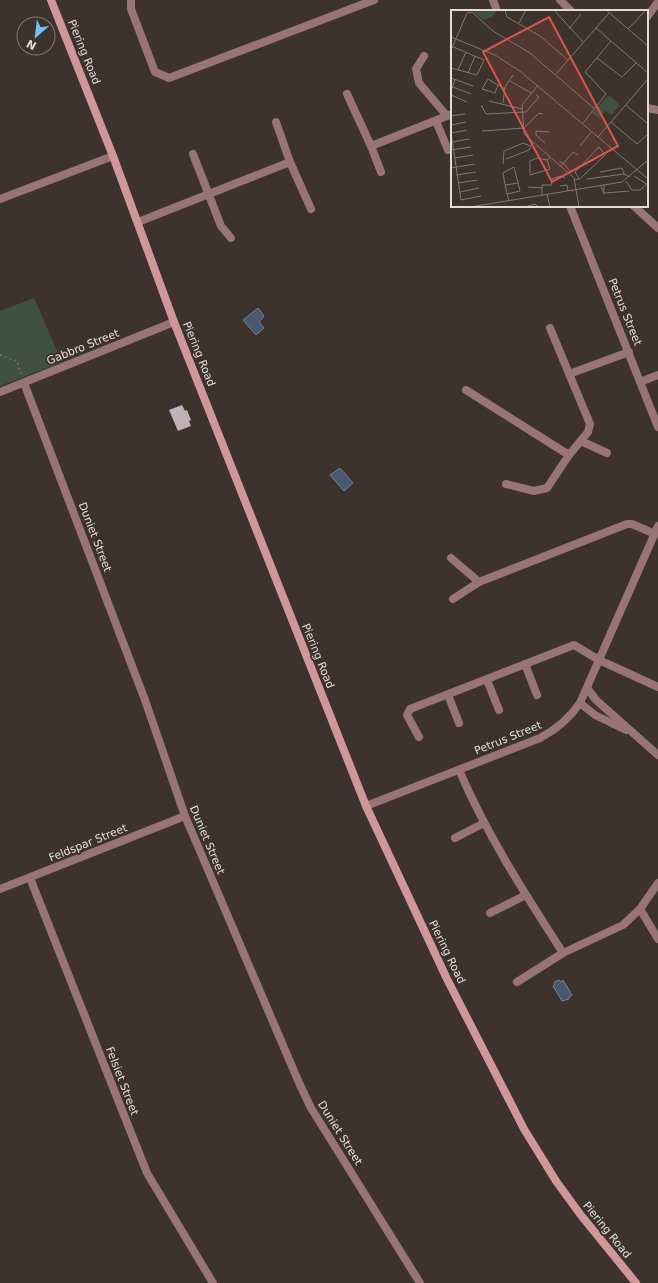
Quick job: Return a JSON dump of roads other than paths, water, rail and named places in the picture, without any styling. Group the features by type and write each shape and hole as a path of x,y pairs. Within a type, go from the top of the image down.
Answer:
{"street":[{"name":"Piering Road","path":"51,0 113,156 174,322 366,806 447,979 524,1129 556,1181 580,1214 636,1283"},
{"path":"131,0 131,9 155,72 169,78 374,0"},
{"path":"493,0 497,10"},
{"path":"560,0 570,10"},
{"path":"648,16 658,2"},
{"path":"371,146 450,115 420,83 416,69 424,56"},
{"path":"347,94 371,146 381,172"},
{"path":"648,108 658,110"},
{"path":"436,120 448,150"},
{"path":"276,122 290,162 311,209"},
{"path":"194,154 221,226 231,238"},
{"path":"0,199 113,156"},
{"path":"138,222 208,193 290,162"},
{"name":"Petrus Street","path":"570,207 658,427"},
{"path":"635,207 658,228"},
{"name":"Gabbro Street","path":"0,392 174,322"},
{"path":"506,484 534,490 547,488 569,455 588,432 590,424 550,328"},
{"path":"569,374 629,352"},
{"path":"640,382 658,375"},
{"name":"Duniet Street","path":"24,383 145,700 185,816 305,1096 420,1283"},
{"path":"466,390 569,455"},
{"path":"581,441 607,453"},
{"path":"454,599 478,582 627,524 657,529"},
{"name":"Petrus Street","path":"366,806 553,732 572,715 587,688 657,529"},
{"path":"451,558 478,582"},
{"path":"419,737 407,715 410,709 574,645 599,660 658,687"},
{"path":"525,664 537,695"},
{"path":"487,680 499,710"},
{"path":"587,688 596,700 658,755"},
{"path":"448,695 459,723"},
{"path":"580,703 595,715 632,733"},
{"path":"460,770 484,823 526,895 563,953"},
{"name":"Feldspar Street","path":"0,889 185,816"},
{"path":"455,838 484,823"},
{"name":"Felsiet Street","path":"30,878 147,1174 213,1283"},
{"path":"517,982 563,953 617,929 630,920 640,909 658,883"},
{"path":"490,912 526,895"},
{"path":"640,909 658,939"}],"water":[{"path":"258,308 264,316 259,322 264,328 256,335 243,320"},
{"path":"340,468 353,483 344,491 330,475"},
{"path":"559,980 561,982 563,980 572,995 569,999 562,1001 553,986 555,984 554,982"}]}
